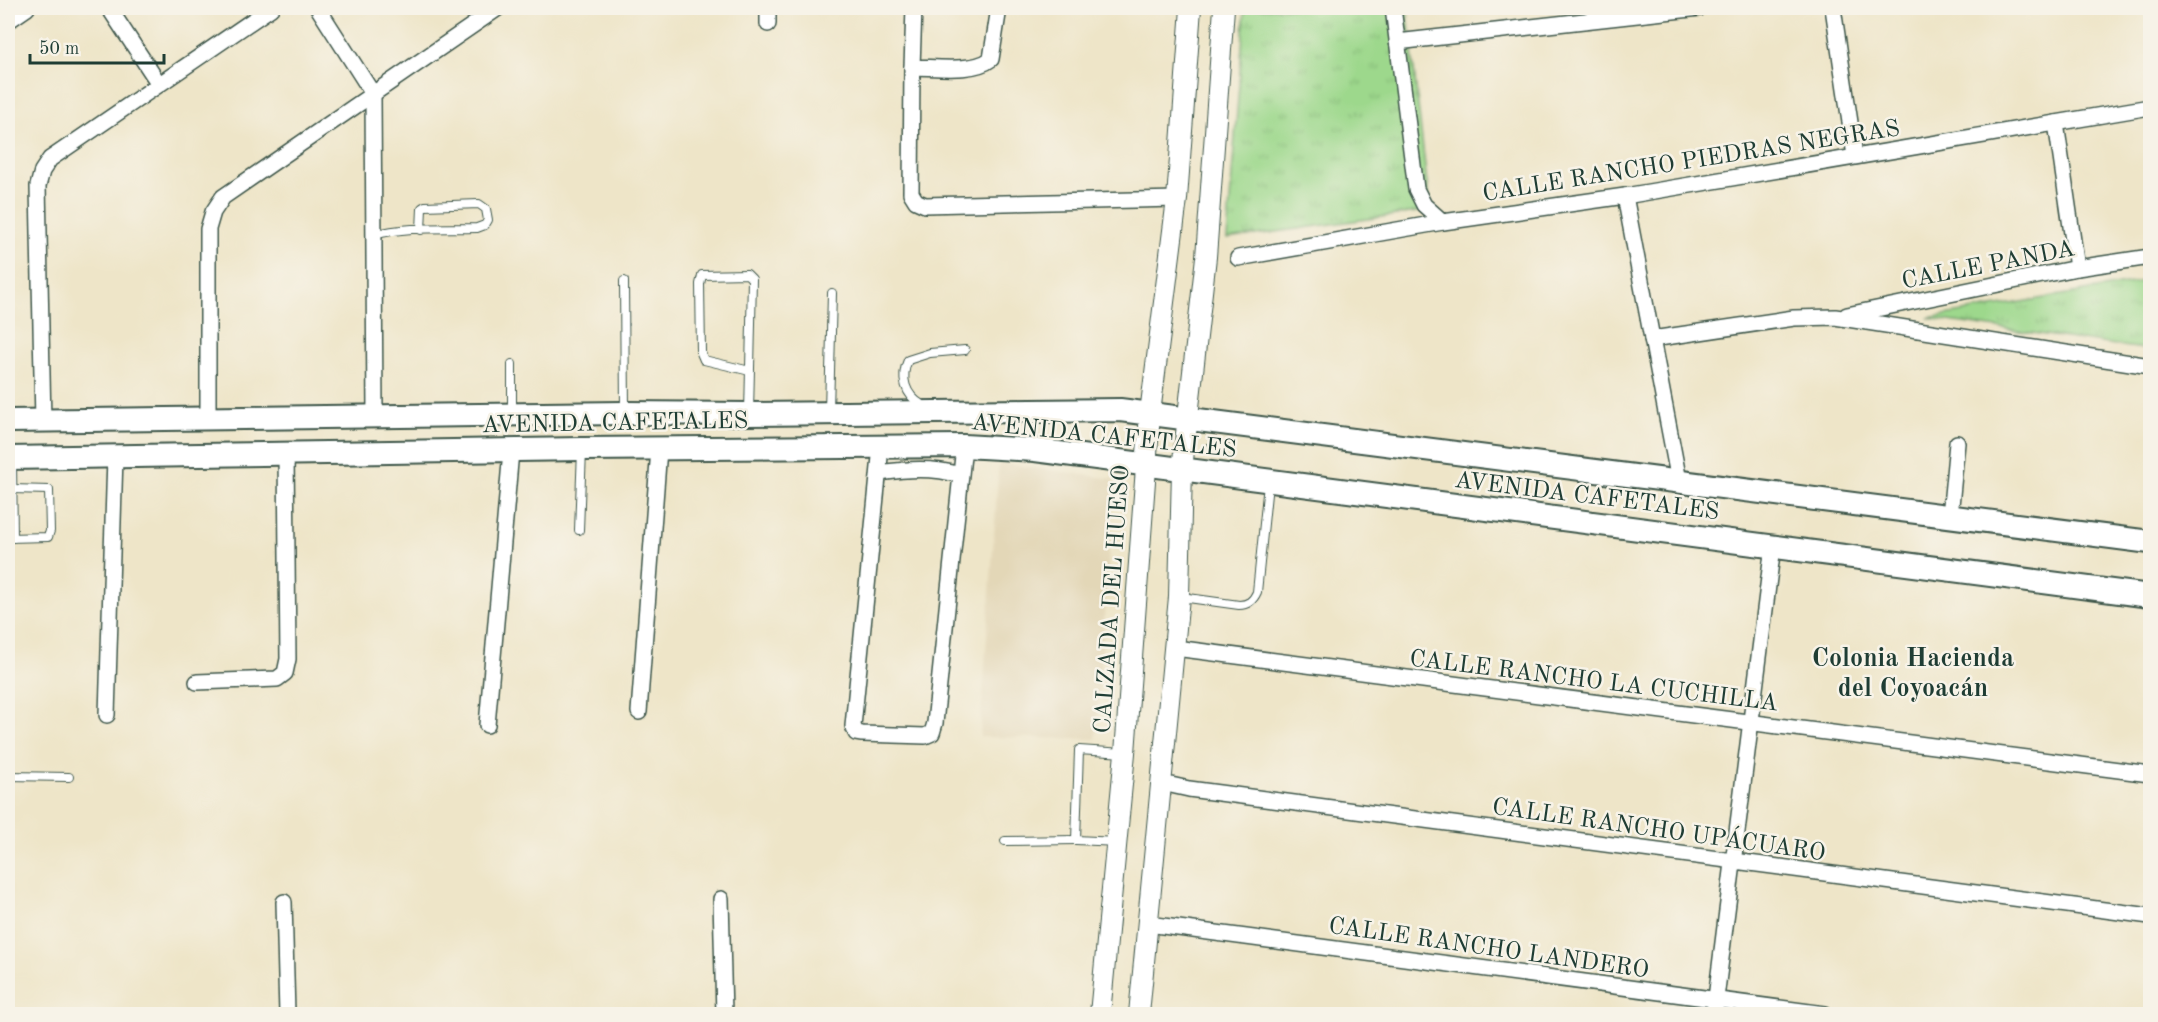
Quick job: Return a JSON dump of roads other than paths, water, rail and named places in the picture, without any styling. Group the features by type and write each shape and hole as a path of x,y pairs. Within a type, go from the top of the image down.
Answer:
{"main road":[{"name":"CALZADA DEL HUESO","path":"1100,1014 1125,753 1150,413 1177,199 1191,8"},
{"path":"1139,1014 1175,648 1179,597 1182,469 1206,257 1224,8"},
{"name":"AVENIDA CAFETALES","path":"8,421 625,413 1120,410 2151,542"},
{"name":"AVENIDA CAFETALES","path":"10,458 658,448 880,460 962,461 1035,450 2151,596"}],"street":[{"path":"8,21 27,8"},
{"path":"109,8 159,84"},
{"path":"42,421 38,186 42,171 50,159 271,8"},
{"path":"318,8 373,94 375,416"},
{"path":"208,418 208,229 213,212 223,197 498,8"},
{"path":"768,8 768,24"},
{"path":"914,8 910,193 916,201 925,205 1177,199"},
{"path":"912,67 983,65 991,59 999,8"},
{"path":"1393,8 1416,189 1424,205 1443,222"},
{"path":"1397,42 1700,8"},
{"path":"1833,8 1855,156"},
{"name":"CALLE RANCHO PIEDRAS NEGRAS","path":"1238,258 1443,222 1624,196 2151,107"},
{"path":"2056,123 2077,268"},
{"path":"1624,196 1679,481"},
{"name":"CALLE PANDA","path":"1835,317 2077,268 2151,257"},
{"path":"1652,339 1794,318 1835,317 2151,366"},
{"path":"1950,516 1957,443"},
{"path":"639,712 658,448"},
{"path":"487,725 511,450"},
{"path":"197,682 277,679 285,673 288,659 286,454"},
{"path":"107,715 115,457"},
{"path":"880,460 853,726 856,733 862,734 925,736 932,733 935,723 962,461"},
{"path":"1715,1007 1773,546"},
{"name":"CALLE RANCHO LA CUCHILLA","path":"1175,648 2151,774"},
{"name":"CALLE RANCHO UPÁCUARO","path":"1162,783 1734,862 2151,916"},
{"path":"720,899 723,1014"},
{"path":"284,902 287,1014"},
{"name":"CALLE RANCHO LANDERO","path":"1148,924 1715,1007 1825,1014"}],"lane":[{"path":"374,235 388,231 421,230 477,228 485,225 488,219 486,209 479,204 425,206 422,208 421,230"},
{"path":"749,414 750,371 752,279 747,274 702,276 700,353 704,360 750,371"},
{"path":"624,280 625,413"},
{"path":"830,413 832,293"},
{"path":"933,412 916,402 907,391 903,378 908,360 930,353 965,350"},
{"path":"512,364 512,415"},
{"path":"579,530 582,449"},
{"path":"10,458 10,538 48,537 49,490 11,494"},
{"path":"1179,597 1239,606 1252,600 1257,592 1269,480"},
{"path":"1076,840 1079,750 1125,753"},
{"path":"8,776 69,777"},
{"path":"1005,841 1117,842"}],"district":[{"name":"Colonia Hacienda del Coyoacán","path":"1913,672"}]}
